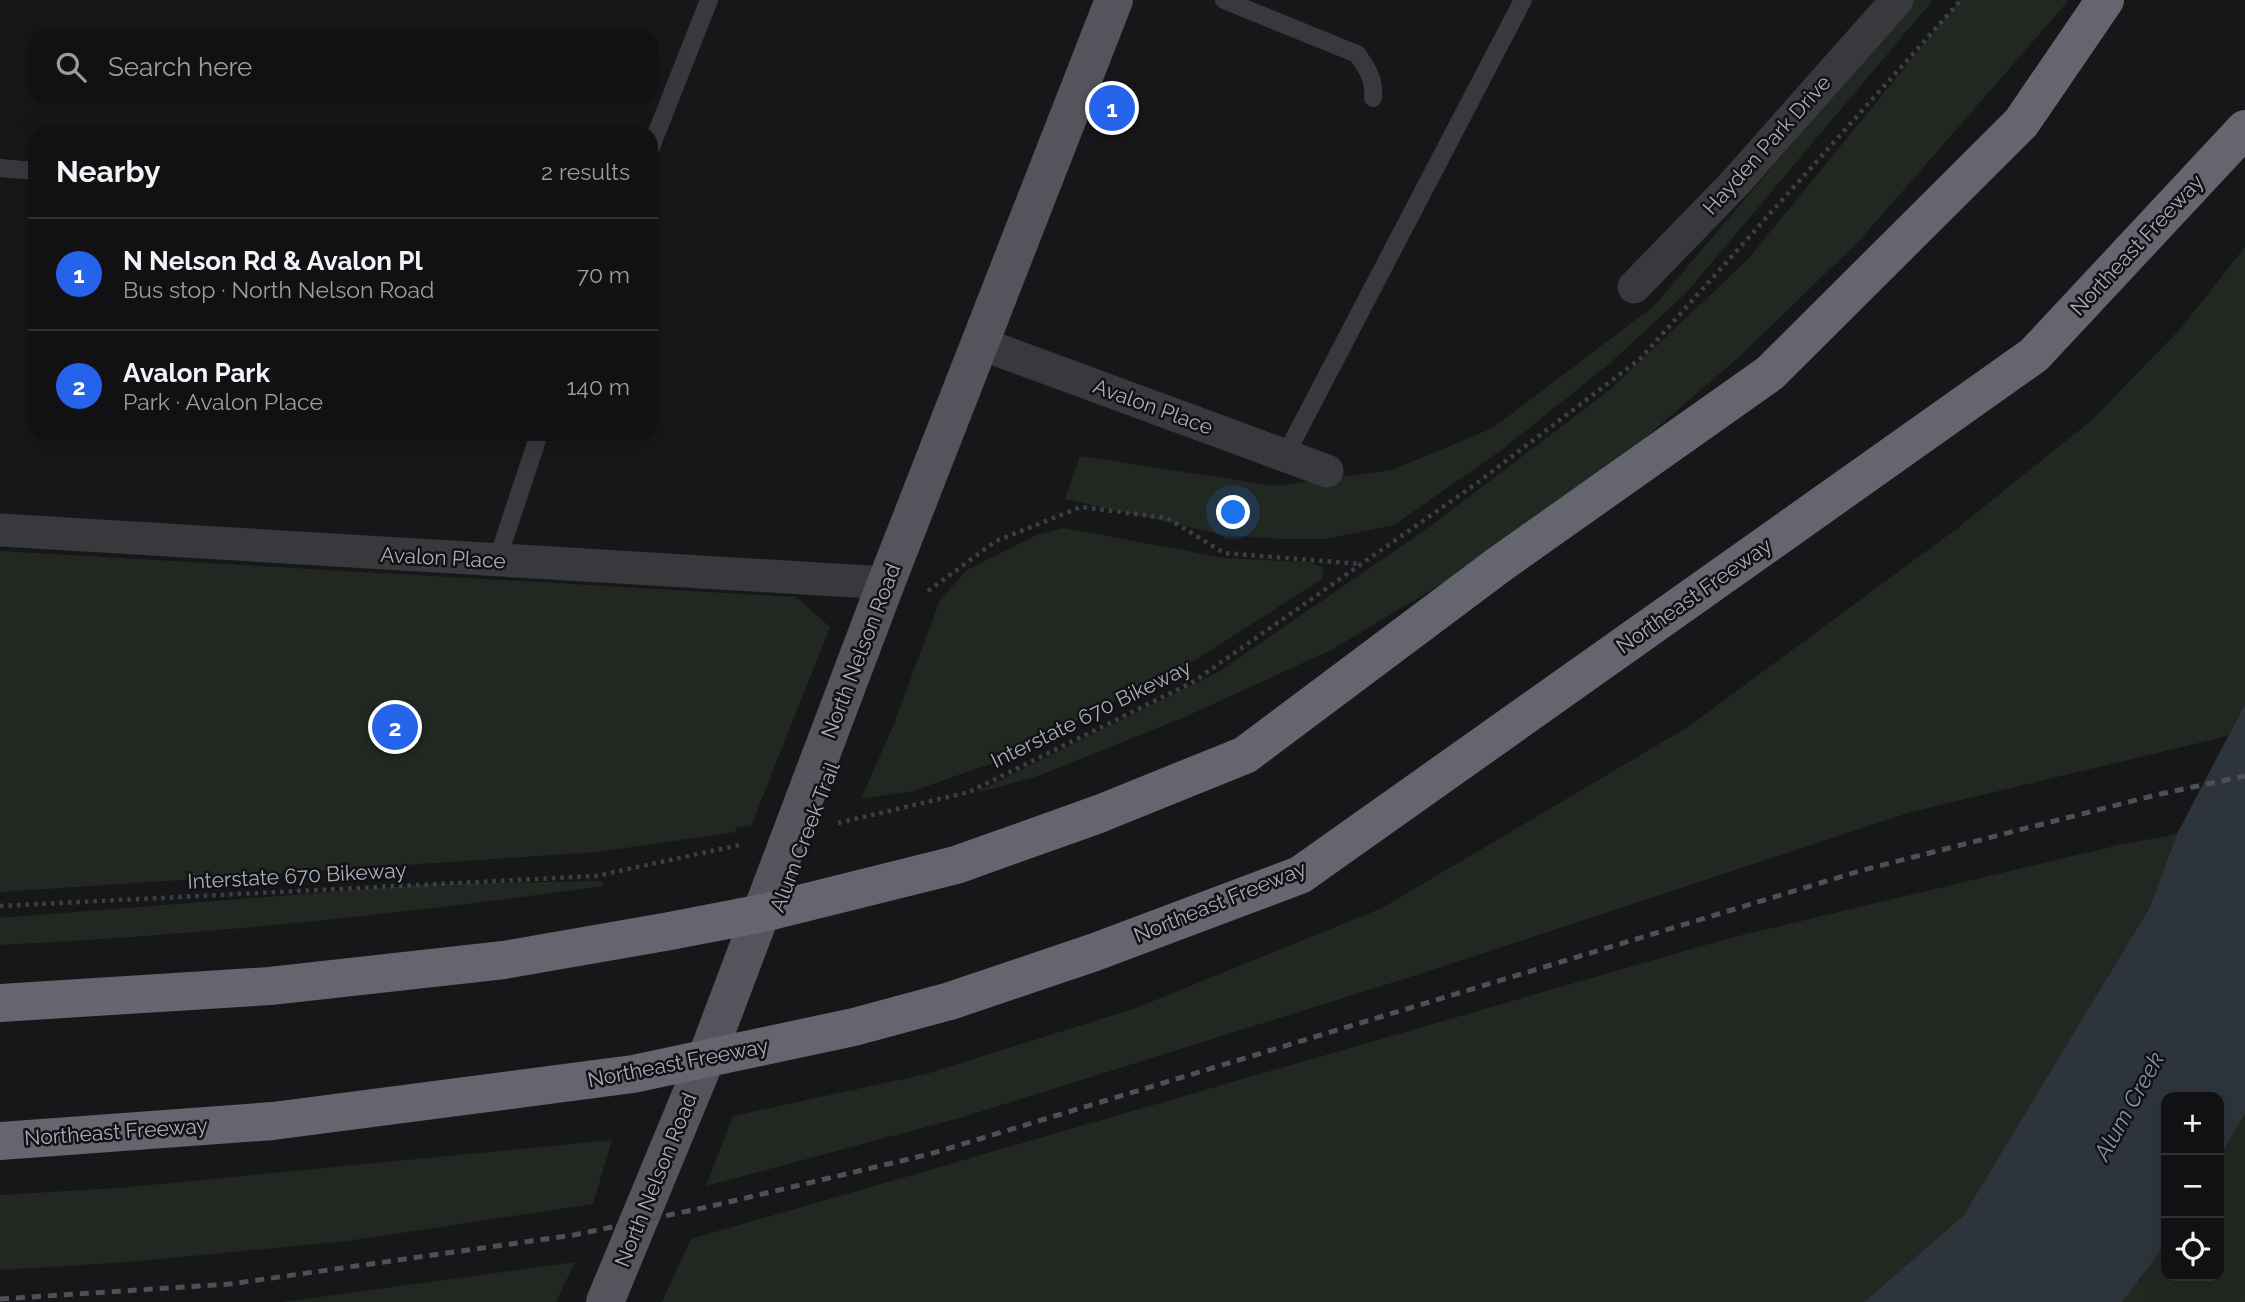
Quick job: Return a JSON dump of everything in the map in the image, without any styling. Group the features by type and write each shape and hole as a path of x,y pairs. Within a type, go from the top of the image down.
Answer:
{"highway":[{"path":"0,1003 270,986 504,960 634,938 813,901 956,865 1099,814 1244,755 1500,564 1770,373 2021,123 2105,0"},
{"name":"Northeast Freeway","path":"0,1141 273,1121 633,1074 754,1049 950,1001 1095,952 1300,874 2034,355 2245,130"}],"main road":[{"name":"North Nelson Road","path":"606,1302 902,591 979,343 1114,0"}],"street":[{"name":"Hayden Park Drive","path":"1634,287 1735,183 1897,0"},
{"name":"Avalon Place","path":"979,343 1327,471"},
{"name":"Avalon Place","path":"0,530 497,561 902,591"}],"lane":[{"path":"658,129 709,0"},
{"path":"1224,0 1357,54 1368,68 1374,87 1373,98"},
{"path":"1285,456 1523,0"},
{"path":"0,168 28,170"},
{"path":"497,561 537,441"}],"path":[{"name":"Interstate 670 Bikeway","path":"902,591 996,541 1081,507 1167,518 1224,552 1362,564 1194,682 969,792"},
{"name":"Interstate 670 Bikeway","path":"0,906 596,876"}],"shaded area":[{"path":"1909,0 1933,0 1686,293 1609,364 1503,449 1394,525 1326,539 1225,535 1065,499 1080,456 1275,486 1392,470 1493,428 1655,305 1858,66"},
{"path":"1960,0 2069,0 1860,240 1739,357 1615,464 1483,559 1333,649 1187,716 1038,776 973,794 1220,671 1425,530 1611,389 1749,258"},
{"path":"2245,247 2245,704 2228,736 1911,812 1423,973 963,1117 706,1186 733,1116 926,1074 1136,1008 1382,908 1688,727 1955,530 2092,420 2182,327"},
{"path":"1064,528 1225,558 1309,562 1324,568 1322,579 1189,664 990,764 913,791 861,799 894,724 940,600 967,570 1037,535"},
{"path":"0,551 796,597 830,627 751,826 736,827 735,832 598,852 0,892"},
{"path":"2177,834 2150,907 1963,1216 1864,1302 662,1302 691,1239 1726,939 2119,845"},
{"path":"603,881 603,886 378,914 151,936 0,945 0,918 432,884"},
{"path":"2245,1114 2245,1302 2122,1302 2161,1251 2161,1281 2224,1281 2224,1149"},
{"path":"612,1140 593,1204 347,1241 129,1262 0,1270 0,1195 119,1188"},
{"path":"575,1262 556,1302 283,1302"}],"water":[{"name":"Alum Creek","path":"2245,704 2245,1114 2224,1149 2224,1092 2161,1092 2161,1251 2122,1302 1864,1302 1963,1216 2150,907 2177,834"}],"railway":[{"path":"0,1299 230,1284 574,1235 712,1206 930,1154 1863,870 2160,794 2245,776"}],"place":[{"name":"N Nelson Rd & Avalon Pl","path":"1112,108"},
{"name":"Avalon Park","path":"395,727"}]}
